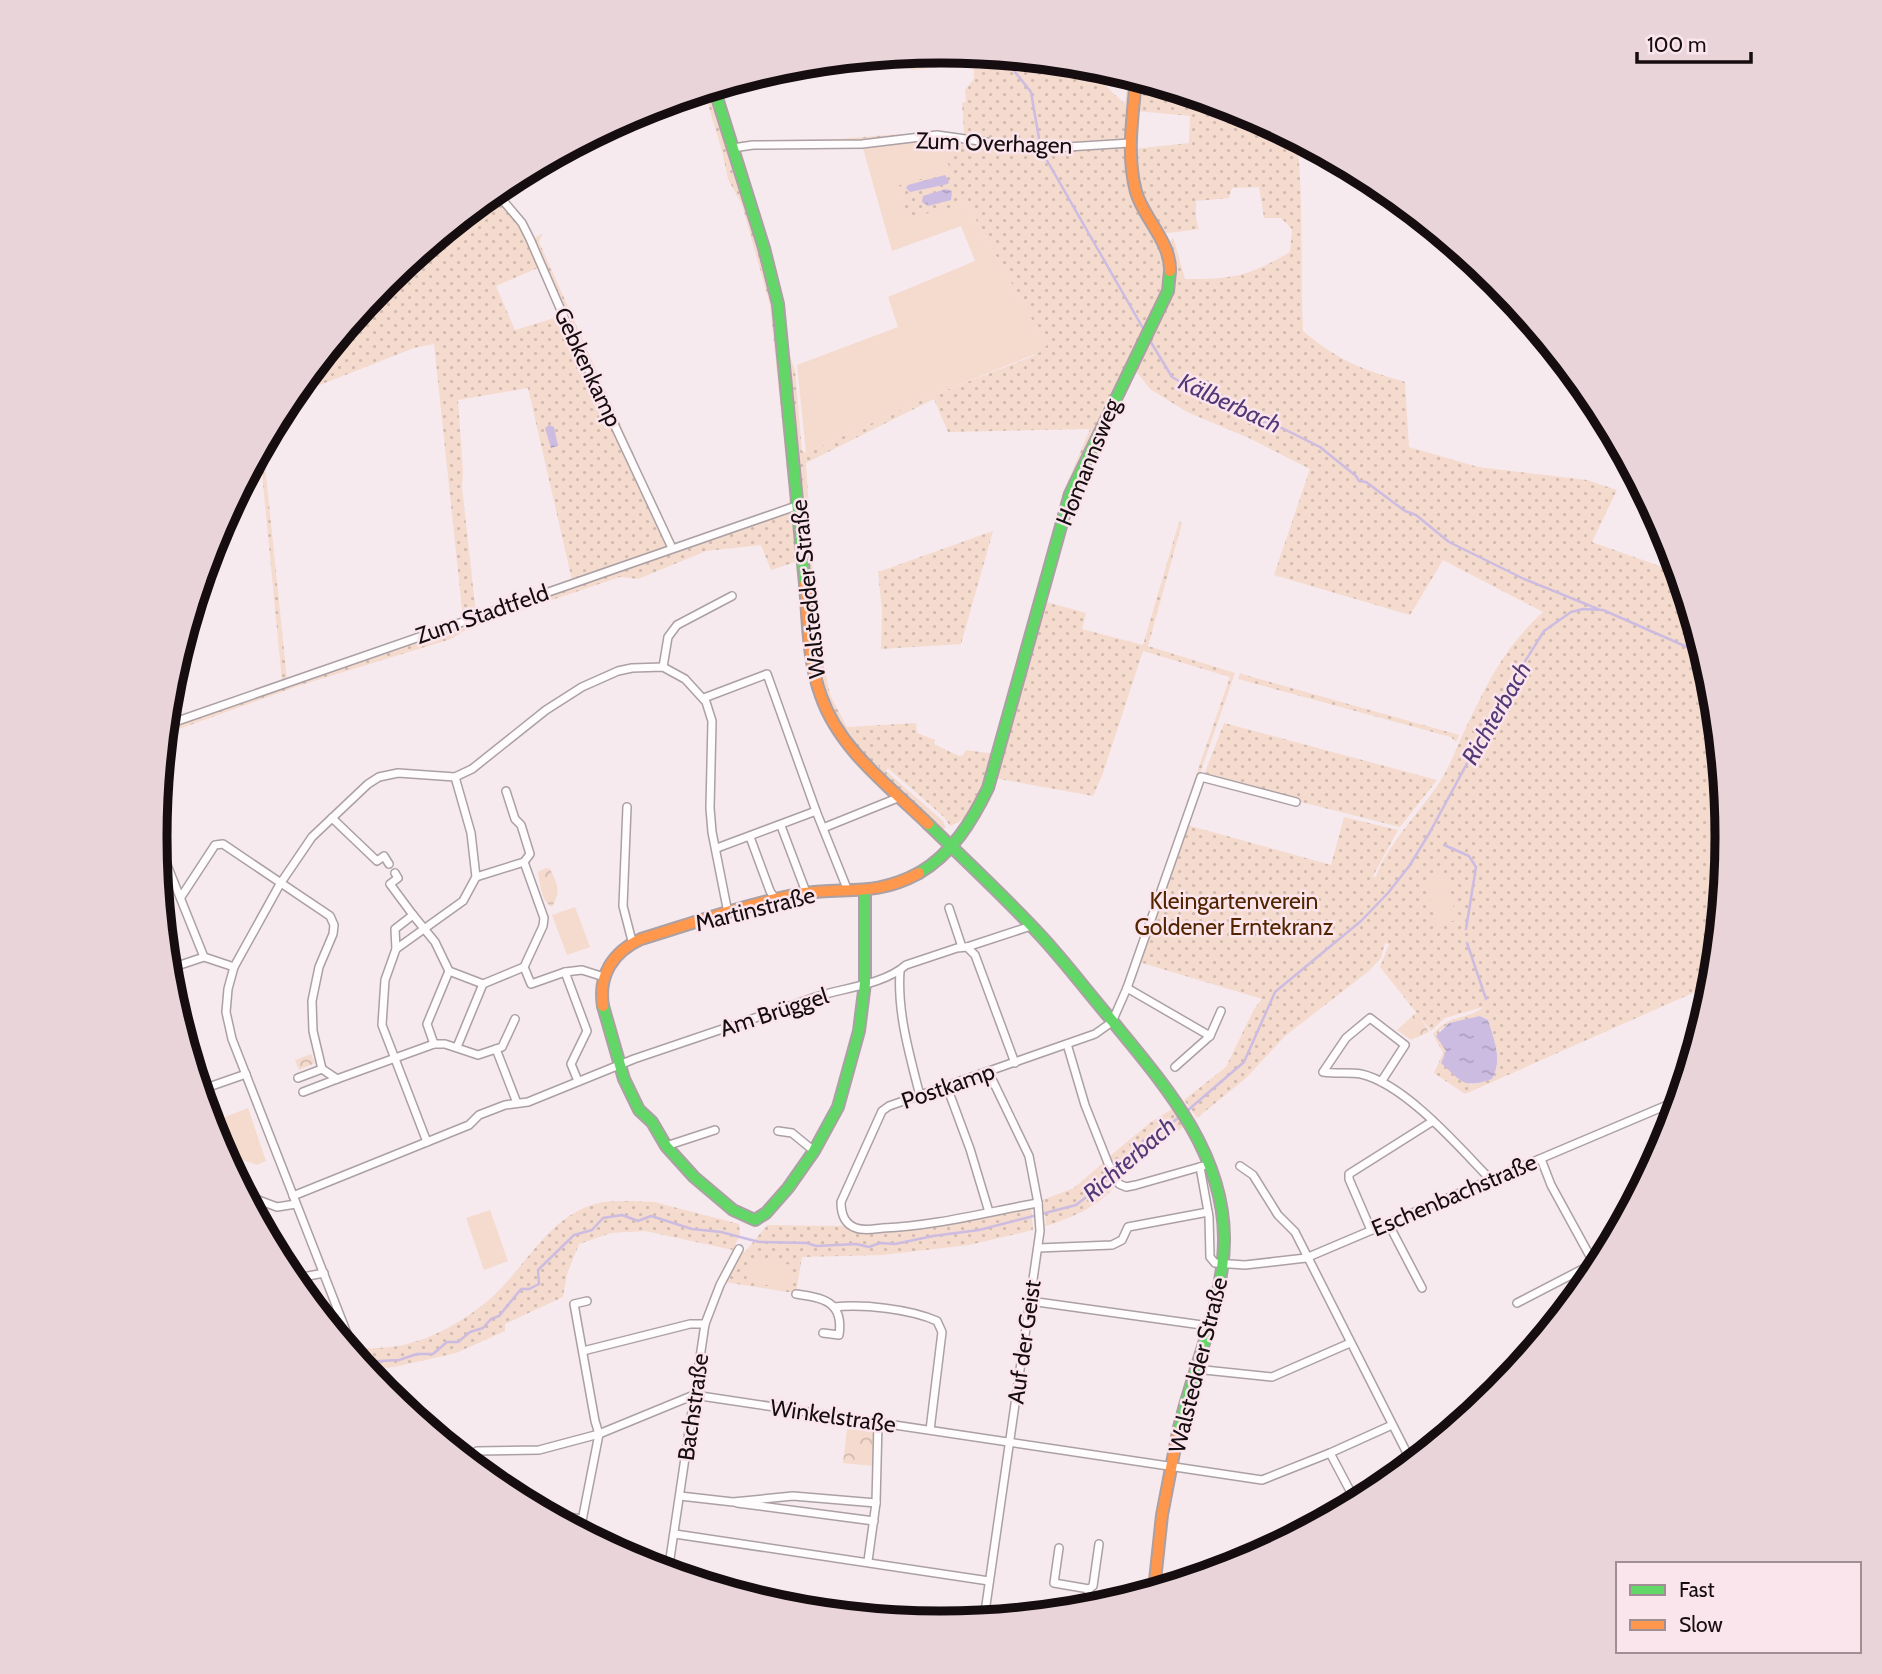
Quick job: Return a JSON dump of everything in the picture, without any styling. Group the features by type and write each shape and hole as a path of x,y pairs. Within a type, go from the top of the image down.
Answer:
{"street":[{"name":"Homannsweg","path":"951,847 972,819 988,788 1070,494 1168,291 1170,266 1163,239 1137,195 1132,173 1130,143 1135,88"},
{"name":"Walstedder Straße","path":"717,96 770,267 778,304 812,657 820,695 828,713 844,738 1079,978 1184,1113 1206,1166 1223,1218 1220,1288 1195,1369 1172,1467 1155,1581"},
{"name":"Zum Overhagen","path":"733,148 753,145 862,144 937,135 1036,149 1130,143"},
{"name":"Gebkenkamp","path":"502,199 522,223 530,239 672,548"},
{"name":"Zum Stadtfeld","path":"176,721 799,505"},
{"path":"663,667 668,637 677,625 732,596"},
{"path":"347,1332 232,1039 226,1012 234,967 280,884 312,836 379,777 398,773 455,777 472,769 545,710 582,687 618,671 663,667 685,679 704,698 712,721 712,832 728,913"},
{"path":"704,698 766,674 848,891"},
{"path":"396,949 463,901 476,877 471,833 455,777"},
{"path":"1112,1022 1127,988 1201,777 1296,803"},
{"path":"476,877 524,862 530,854 506,791"},
{"path":"823,828 901,797"},
{"path":"627,807 623,906 632,942 616,954 604,977 602,1001 618,1065 639,1112 651,1120 666,1146 715,1195 752,1220 766,1213 788,1188 814,1151 838,1107 859,1031 865,983 865,891"},
{"path":"717,848 816,811"},
{"path":"332,818 377,861 384,856 389,864"},
{"path":"781,825 806,892"},
{"path":"750,837 769,891 776,900"},
{"path":"181,897 215,845 223,844 330,916 334,925 312,1001 313,1031 322,1069 337,1079"},
{"name":"Martinstraße","path":"632,942 806,892 865,891 889,887 911,879 930,867 951,847"},
{"path":"395,873 398,877 390,884 435,942 449,971 483,984 524,967 543,926 544,918 524,862"},
{"path":"168,868 204,957"},
{"path":"949,908 965,947 975,955 1015,1063"},
{"path":"413,915 395,929 396,949 385,980 382,1025 427,1142"},
{"name":"Am Brüggel","path":"295,1200 469,1125 479,1115 505,1105 528,1102 618,1065 818,995 865,983 900,971 906,965 1031,926"},
{"path":"178,966 204,957 234,967"},
{"path":"524,967 531,984 565,972 582,970 604,977"},
{"path":"434,1044 427,1024 449,971"},
{"path":"900,971 900,1000 906,1041 920,1096"},
{"path":"565,972 587,1031 571,1064 578,1081"},
{"path":"457,1047 483,984"},
{"path":"1127,988 1210,1036"},
{"path":"1175,1067 1210,1036 1221,1011"},
{"path":"1381,1082 1405,1045 1370,1018 1346,1038 1324,1072 1361,1074 1381,1082 1433,1121 1490,1179"},
{"path":"322,1069 302,1076 307,1090 434,1044 445,1044 478,1055 502,1047 514,1019"},
{"name":"Postkamp","path":"1038,1205 896,1228 861,1229 854,1228 845,1221 841,1202 876,1119 889,1106 1096,1034 1112,1022"},
{"path":"1067,1044 1085,1105 1116,1181 1126,1187 1206,1166"},
{"path":"496,1049 517,1103"},
{"name":"Auf der Geist","path":"985,1609 1040,1223 1029,1156 989,1073"},
{"path":"208,1087 246,1074"},
{"path":"947,1087 989,1212"},
{"name":"Eschenbachstraße","path":"1223,1265 1306,1258 1667,1105"},
{"path":"1371,1230 1349,1179 1352,1170 1433,1121"},
{"path":"666,1146 715,1130"},
{"path":"778,1131 792,1133 814,1151"},
{"path":"1541,1159 1550,1185 1591,1258"},
{"name":"Walstedder Straße","path":"1206,1166 1210,1257 1215,1263 1223,1265"},
{"path":"1240,1166 1253,1175 1279,1215 1295,1232 1407,1454"},
{"path":"258,1200 277,1207 295,1200"},
{"path":"1038,1248 1112,1245 1122,1240 1129,1227 1208,1212"},
{"path":"1388,1223 1422,1288"},
{"name":"Bachstraße","path":"670,1562 705,1324 720,1284 739,1249"},
{"path":"304,1277 324,1273"},
{"path":"1517,1303 1579,1275"},
{"path":"796,1294 824,1298 834,1307 841,1321 839,1335 823,1333"},
{"path":"574,1518 582,1519 599,1434 574,1304 587,1301"},
{"path":"1030,1301 1209,1326"},
{"path":"834,1307 853,1305 925,1315 937,1321 942,1332 930,1430"},
{"path":"583,1351 690,1324 705,1324"},
{"path":"1195,1369 1272,1377 1350,1343"},
{"path":"477,1451 539,1450 599,1434 694,1395"},
{"name":"Winkelstraße","path":"694,1395 1262,1480 1392,1425"},
{"path":"868,1561 876,1503 878,1423"},
{"path":"1330,1453 1351,1493"},
{"path":"680,1496 874,1521"},
{"path":"733,1503 793,1496 876,1503"},
{"path":"675,1534 989,1581"},
{"path":"1088,1597 1089,1589 1093,1586 1099,1544"},
{"path":"1059,1548 1054,1583 1089,1589"}],"green space":[{"path":"946,63 940,67 912,70 899,65"},
{"path":"973,64 1042,70 1092,78 1099,79 1125,104 1127,86 1132,87 1127,138 1123,141 1046,147 951,135 952,132 964,134 962,103 966,102 965,90 974,79"},
{"name":"Kleingartenverein Goldener Erntekranz","path":"1137,88 1237,122 1298,151 1303,331 1327,350 1351,363 1405,382 1409,447 1478,467 1587,480 1617,490 1592,542 1667,569 1689,637 1708,736 1715,837 1708,938 1700,990 1465,1094 1434,1073 1443,1053 1433,1034 1446,1023 1483,1007 1445,1018 1431,1031 1380,967 1389,944 1385,943 1381,958 1369,971 1285,1036 1246,1078 1197,1118 1184,1100 1226,1067 1254,1009 1262,999 1139,962 1187,825 1331,865 1344,817 1398,830 1373,876 1376,877 1396,840 1444,775 1505,655 1543,612 1443,560 1410,615 1274,575 1310,469 1249,438 1187,412 1150,389 1132,366 1166,303 1168,245 1173,237 1185,279 1240,275 1290,252 1292,229 1281,218 1264,218 1259,187 1232,188 1229,198 1196,201 1199,229 1168,233 1160,231 1140,193 1133,149 1189,143 1190,116 1136,111","holes":["1481,1016 1488,1020 1497,1065 1492,1079 1471,1085 1441,1063 1446,1051 1439,1031 1449,1023"]},
{"path":"714,97 769,277 775,305 793,500 786,506 790,499 770,305 742,205 728,179 707,100"},
{"path":"901,134 902,137 861,142 741,145 741,141 838,139"},
{"path":"938,138 1035,152 1123,146 1126,148 1129,174 1160,241 1167,267 1165,290 1068,492 1005,720 1000,720 1063,493 1090,429 948,432 934,399 806,463 816,621 813,619 789,354 795,370 802,451 806,453 931,396 1033,356 1048,341 1040,334 967,204 908,219 899,185 944,152"},
{"path":"938,138 951,171 899,185 908,218 967,204 1040,334 1049,341 1043,351 931,396 806,453 797,365 898,327 888,297 975,261 961,226 892,251 862,145"},
{"path":"501,200 521,225 540,267 496,286 515,330 561,316 666,545 659,551 572,580 528,388 458,400 462,487 476,614 463,618 434,344 414,348 310,389 359,327 394,290 431,255"},
{"path":"542,234 539,242 636,459 636,465 532,239"},
{"path":"265,462 287,680 282,681 262,468"},
{"path":"789,511 795,514 801,560 771,570 761,545 706,551 638,579 620,577 469,628 451,639 301,685 175,730 176,724"},
{"path":"1179,522 1182,523 1148,646 1235,673 1189,805 1186,804 1230,677 1143,651 1093,796 994,778 1043,601 1086,613 1082,629 1143,645"},
{"path":"993,531 961,644 881,649 882,610 878,572"},
{"path":"816,626 830,695 847,727 916,723 917,733 935,740 934,744 959,756 966,750 995,754 980,796 968,815 950,826 944,817 888,768 886,771 943,821 946,828 941,829 879,770 879,766 874,765 846,733 824,689 813,631"},
{"path":"1240,673 1459,735 1456,742 1451,737 1238,679"},
{"path":"1224,723 1437,780 1400,827 1297,801 1297,797 1204,775"},
{"path":"550,869 557,888 557,897 552,907 543,896 540,886 538,872"},
{"path":"1445,875 1457,920 1437,925 1425,880"},
{"path":"575,907 590,947 567,955 552,915"},
{"path":"1417,1012 1429,1032 1411,1040 1397,1030"},
{"path":"311,1054 315,1063 299,1070 295,1060"},
{"path":"248,1108 266,1161 257,1165 237,1158 221,1119"},
{"path":"1172,1109 1185,1126 1139,1157 1120,1180 1110,1156 1151,1122"},
{"path":"1103,1163 1114,1187 1100,1201 1064,1220 1045,1226 1042,1200 1074,1188"},
{"path":"603,1202 654,1202 739,1224 740,1234 733,1250 645,1231 611,1233 579,1244 567,1274 563,1297 505,1324 505,1331 456,1353 394,1367 379,1368 361,1349 403,1345 450,1327 491,1298 554,1228 584,1208"},
{"path":"1031,1208 1033,1230 969,1245 882,1255 802,1257 796,1292 725,1282 741,1252 745,1252 767,1225 843,1226 856,1233 880,1233 966,1221"},
{"path":"490,1210 508,1261 484,1270 466,1218"},
{"path":"749,1258 792,1265 789,1288 746,1282"},
{"path":"847,1429 874,1432 873,1466 843,1463"}],"water":[{"path":"945,175 948,184 910,192 906,188 908,185"},
{"path":"946,189 952,191 951,200 928,206 922,202 923,196"},
{"path":"549,425 554,427 558,446 551,448 545,428"},
{"path":"1480,1016 1488,1020 1497,1065 1492,1079 1475,1083 1464,1082 1441,1063 1446,1051 1436,1036 1449,1023"}],"waterway":[{"name":"Kälberbach","path":"1011,67 1031,92 1041,150 1144,330"},
{"name":"Kälberbach","path":"1149,339 1172,377 1201,394 1260,418 1261,423 1270,422 1320,447 1359,481 1366,482 1405,511 1416,515 1449,542 1524,579 1598,609"},
{"name":"Richterbach","path":"1187,1111 1244,1062 1275,992 1361,921 1410,865 1504,695 1544,631 1571,612 1583,609 1603,610 1692,649"},
{"path":"1444,845 1469,856 1476,867 1466,929"},
{"path":"1467,943 1486,999"},
{"name":"Richterbach","path":"373,1361 433,1354 447,1342 458,1342 470,1332 483,1328 491,1319 499,1316 521,1289 529,1289 539,1284 538,1270 574,1235 592,1230 603,1218 622,1215 638,1221 651,1216 692,1229 721,1232 759,1242 807,1243 816,1246 856,1244 869,1247 880,1243 895,1244 979,1230 1076,1205 1103,1184 1126,1156 1136,1151 1143,1141 1156,1135 1182,1115"}],"traffic: fast":[{"path":"717,96 764,248 778,304 805,584"},
{"path":"919,873 941,856 960,836 988,788 1070,494 1168,291 1170,271"},
{"path":"928,824 1041,936 1149,1066 1186,1118 1213,1175 1221,1205 1223,1261 1214,1310 1178,1432"},
{"path":"603,1006 624,1079 639,1110 652,1122 666,1146 694,1177 733,1210 755,1220 766,1213 788,1188 814,1151 838,1107 859,1031 865,983 865,891"}],"traffic: slow":[{"path":"1135,88 1131,135 1133,178 1140,202 1166,250 1170,271"},
{"path":"805,584 813,669 829,715 867,766 928,824"},
{"path":"603,1006 603,984 610,966 631,944 641,939 778,898 815,892 873,889 903,881 919,873"},
{"path":"1155,1581 1162,1515 1178,1432"}]}
